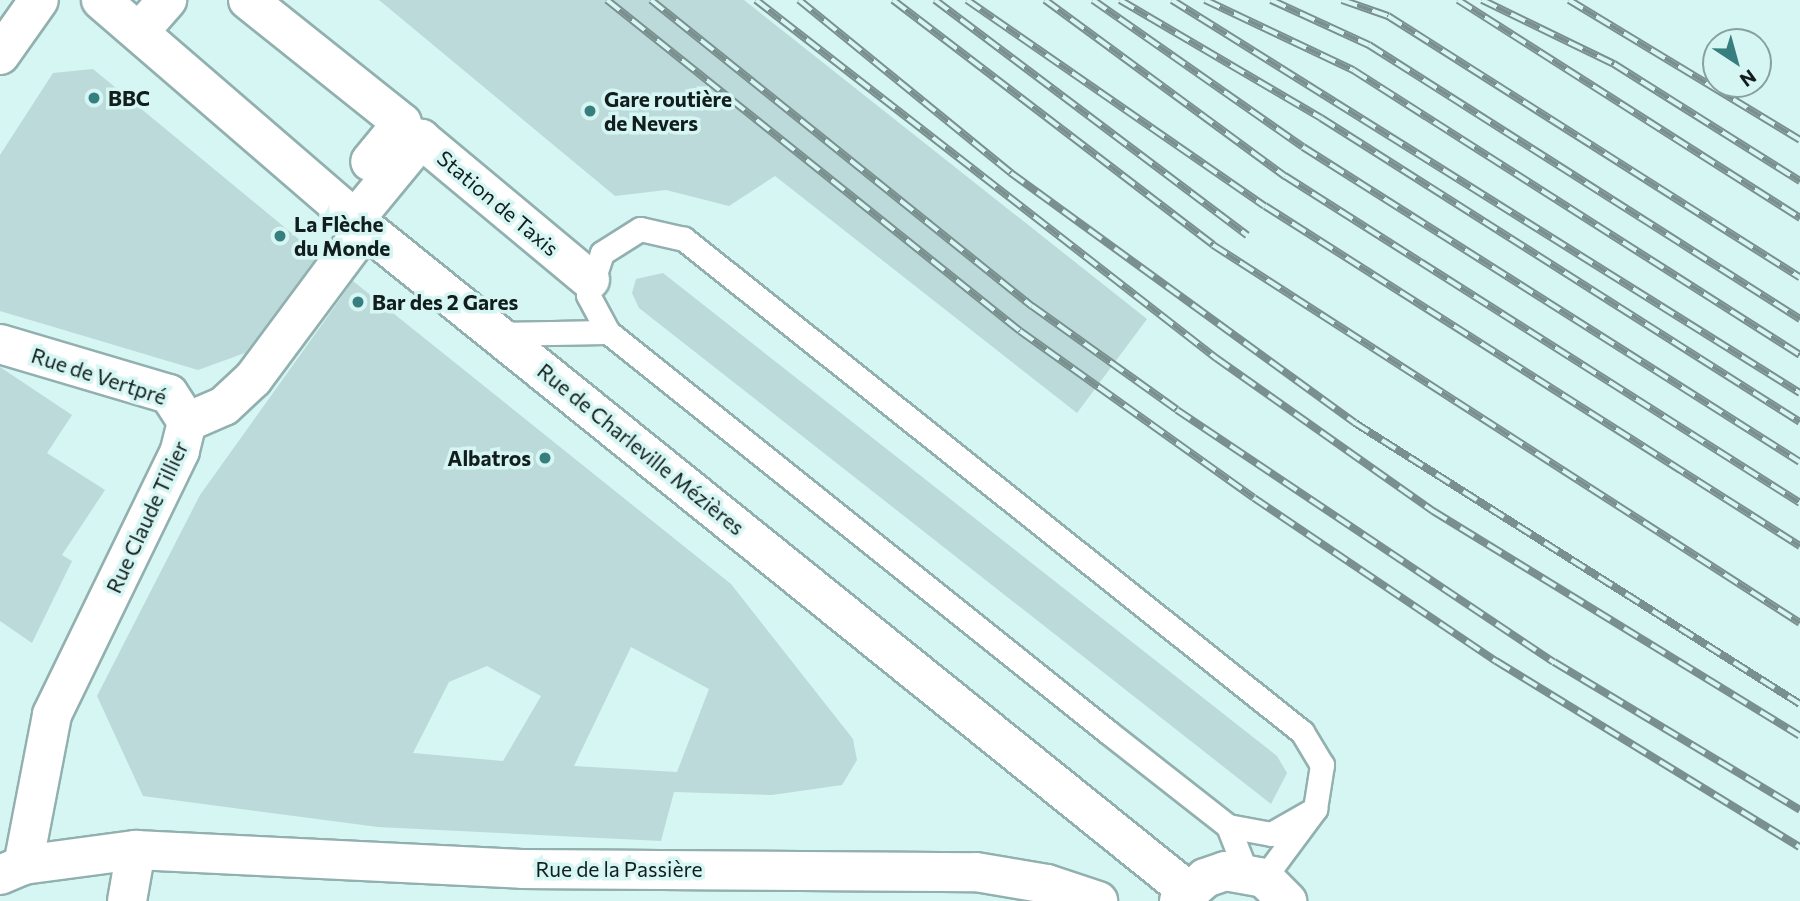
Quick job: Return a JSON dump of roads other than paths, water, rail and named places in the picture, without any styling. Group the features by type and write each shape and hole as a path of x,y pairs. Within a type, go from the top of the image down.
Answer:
{"street":[{"path":"0,55 39,0"},
{"name":"Rue de Charleville Mézières","path":"101,0 352,217 1183,896"},
{"path":"139,32 167,0"},
{"path":"248,0 402,123 352,217"},
{"name":"Station de Taxis","path":"352,217 421,139 590,280"},
{"name":"Rue Claude Tillier","path":"136,850 12,870 52,715 180,451 187,422 224,406 253,379 352,217"},
{"name":"Rue de Vertpré","path":"0,344 169,394 187,422"},
{"path":"127,901 136,850"},
{"name":"Rue de la Passière","path":"136,850 522,869 976,872 1047,884 1098,901"},
{"path":"1183,896 1205,878 1266,884"}],"lane":[{"path":"640,229 665,230 684,239 1302,732 1322,765 1315,809 1266,884 1228,826 608,332 588,295 590,280 602,253 640,229"},
{"path":"496,334 608,332"},
{"path":"1228,826 1271,834 1315,809"}],"railway":[{"path":"607,0 1020,331 1254,498 1496,661 1800,847"},
{"path":"651,0 1032,306 1177,410 1554,662 1800,810"},
{"path":"756,0 1216,358 1433,511 1800,736"},
{"path":"799,0 1011,173 1355,423 1800,704"},
{"path":"893,0 1213,245 1800,623"},
{"path":"935,0 1247,235"},
{"path":"967,0 1265,206 1800,546"},
{"path":"1045,0 1285,176 1800,503"},
{"path":"1093,0 1303,147 1800,462"},
{"path":"1120,0 1321,118 1800,422"},
{"path":"1172,0 1800,393"},
{"path":"1205,0 1353,70 1800,355"},
{"path":"1271,0 1369,45 1800,319"},
{"path":"1342,0 1388,16 1800,277"},
{"path":"1458,0 1800,218"},
{"path":"1482,0 1614,64 1800,181"},
{"path":"1569,0 1800,140"}],"place":[{"name":"BBC","path":"94,98"},
{"name":"Gare routière de Nevers","path":"590,111"},
{"name":"La Flèche du Monde","path":"280,236"},
{"name":"Bar des 2 Gares","path":"358,302"},
{"name":"Albatros","path":"545,458"}]}
